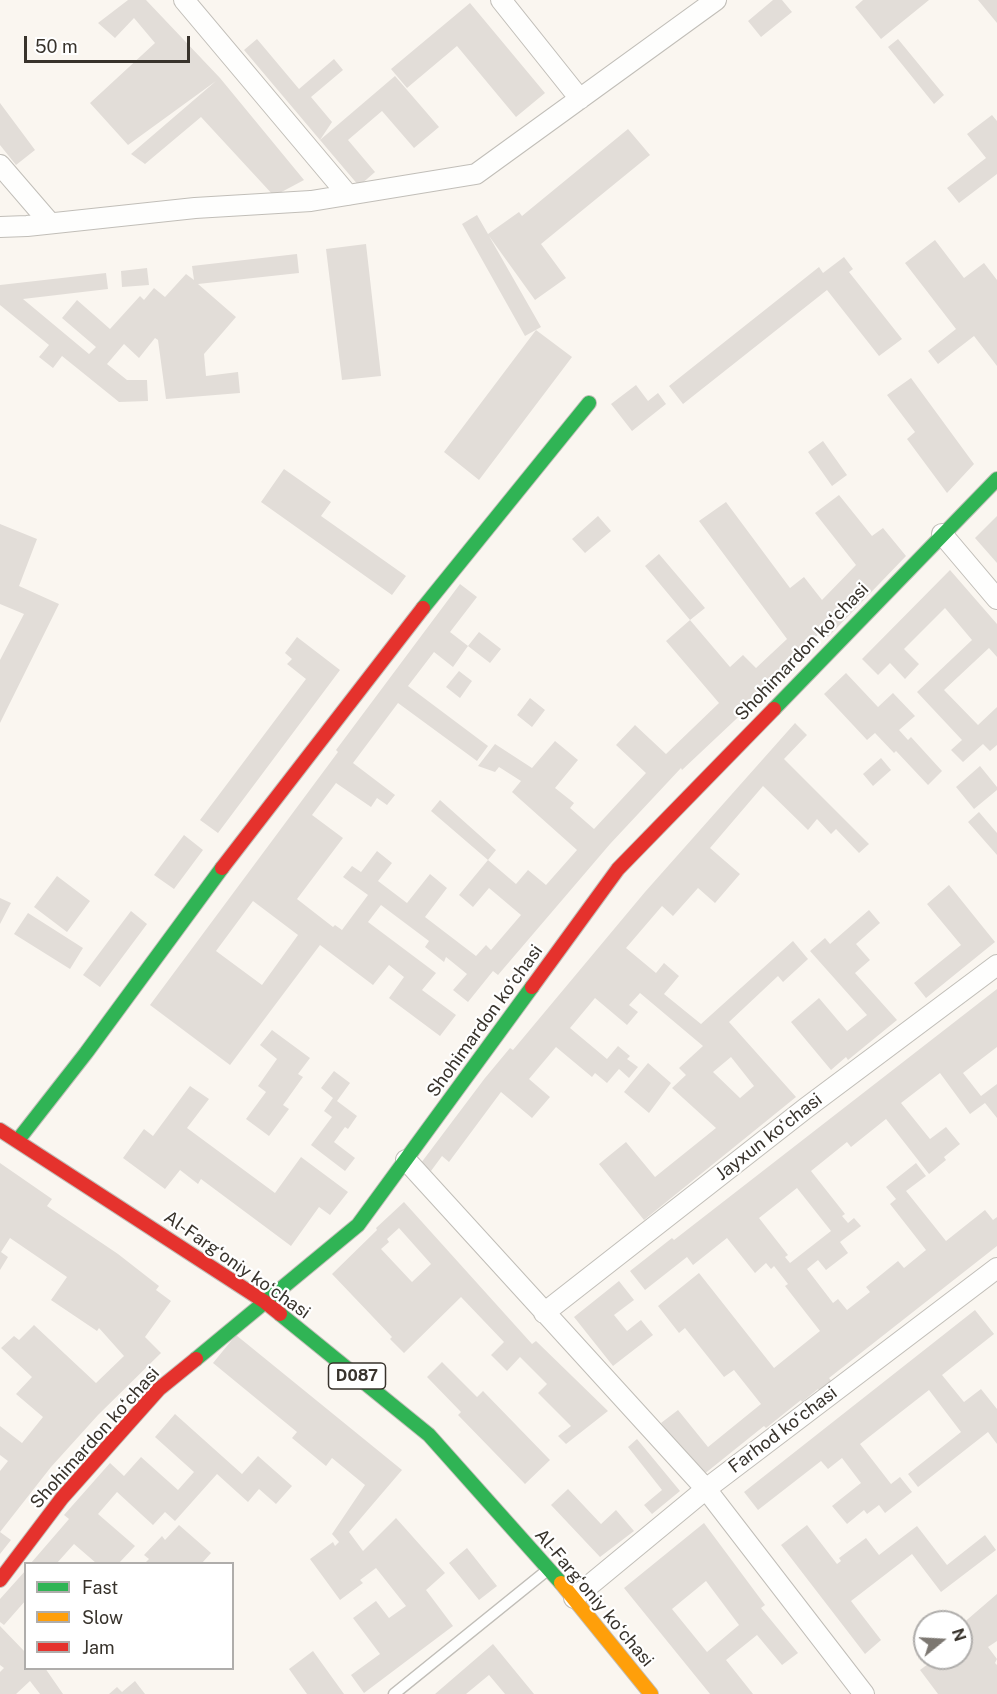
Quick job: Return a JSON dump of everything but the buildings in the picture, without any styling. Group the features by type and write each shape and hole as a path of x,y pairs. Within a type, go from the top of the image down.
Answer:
{"street":[{"path":"184,0 348,195"},
{"path":"501,0 580,99"},
{"path":"0,226 195,208 311,201 476,174 716,0"},
{"path":"0,165 50,223"},
{"path":"18,1140 86,1053 237,846 387,653 589,403"},
{"name":"Shohimardon koʻchasi","path":"0,1580 62,1498 159,1389 358,1225 618,869 997,479"},
{"path":"942,534 997,599"},
{"name":"Jayxun koʻchasi","path":"544,1313 806,1108 997,965"},
{"name":"Al-Fargʻoniy koʻchasi","path":"0,1130 265,1302 429,1435 574,1598 651,1694"},
{"path":"406,1160 706,1489 864,1694"},
{"name":"Farhod koʻchasi","path":"574,1598 706,1489 997,1268"}],"lane":[{"path":"394,1694 548,1569"}],"traffic: fast":[{"path":"423,608 589,403"},
{"path":"774,709 997,479"},
{"path":"18,1140 86,1053 222,868"},
{"path":"196,1359 358,1225 532,987"},
{"path":"280,1314 429,1435 561,1583"}],"traffic: slow":[{"path":"561,1583 651,1694"}],"traffic: jam":[{"path":"222,868 423,608"},
{"path":"532,987 618,869 774,709"},
{"path":"0,1130 280,1314"},
{"path":"0,1580 62,1498 159,1389 196,1359"}]}
